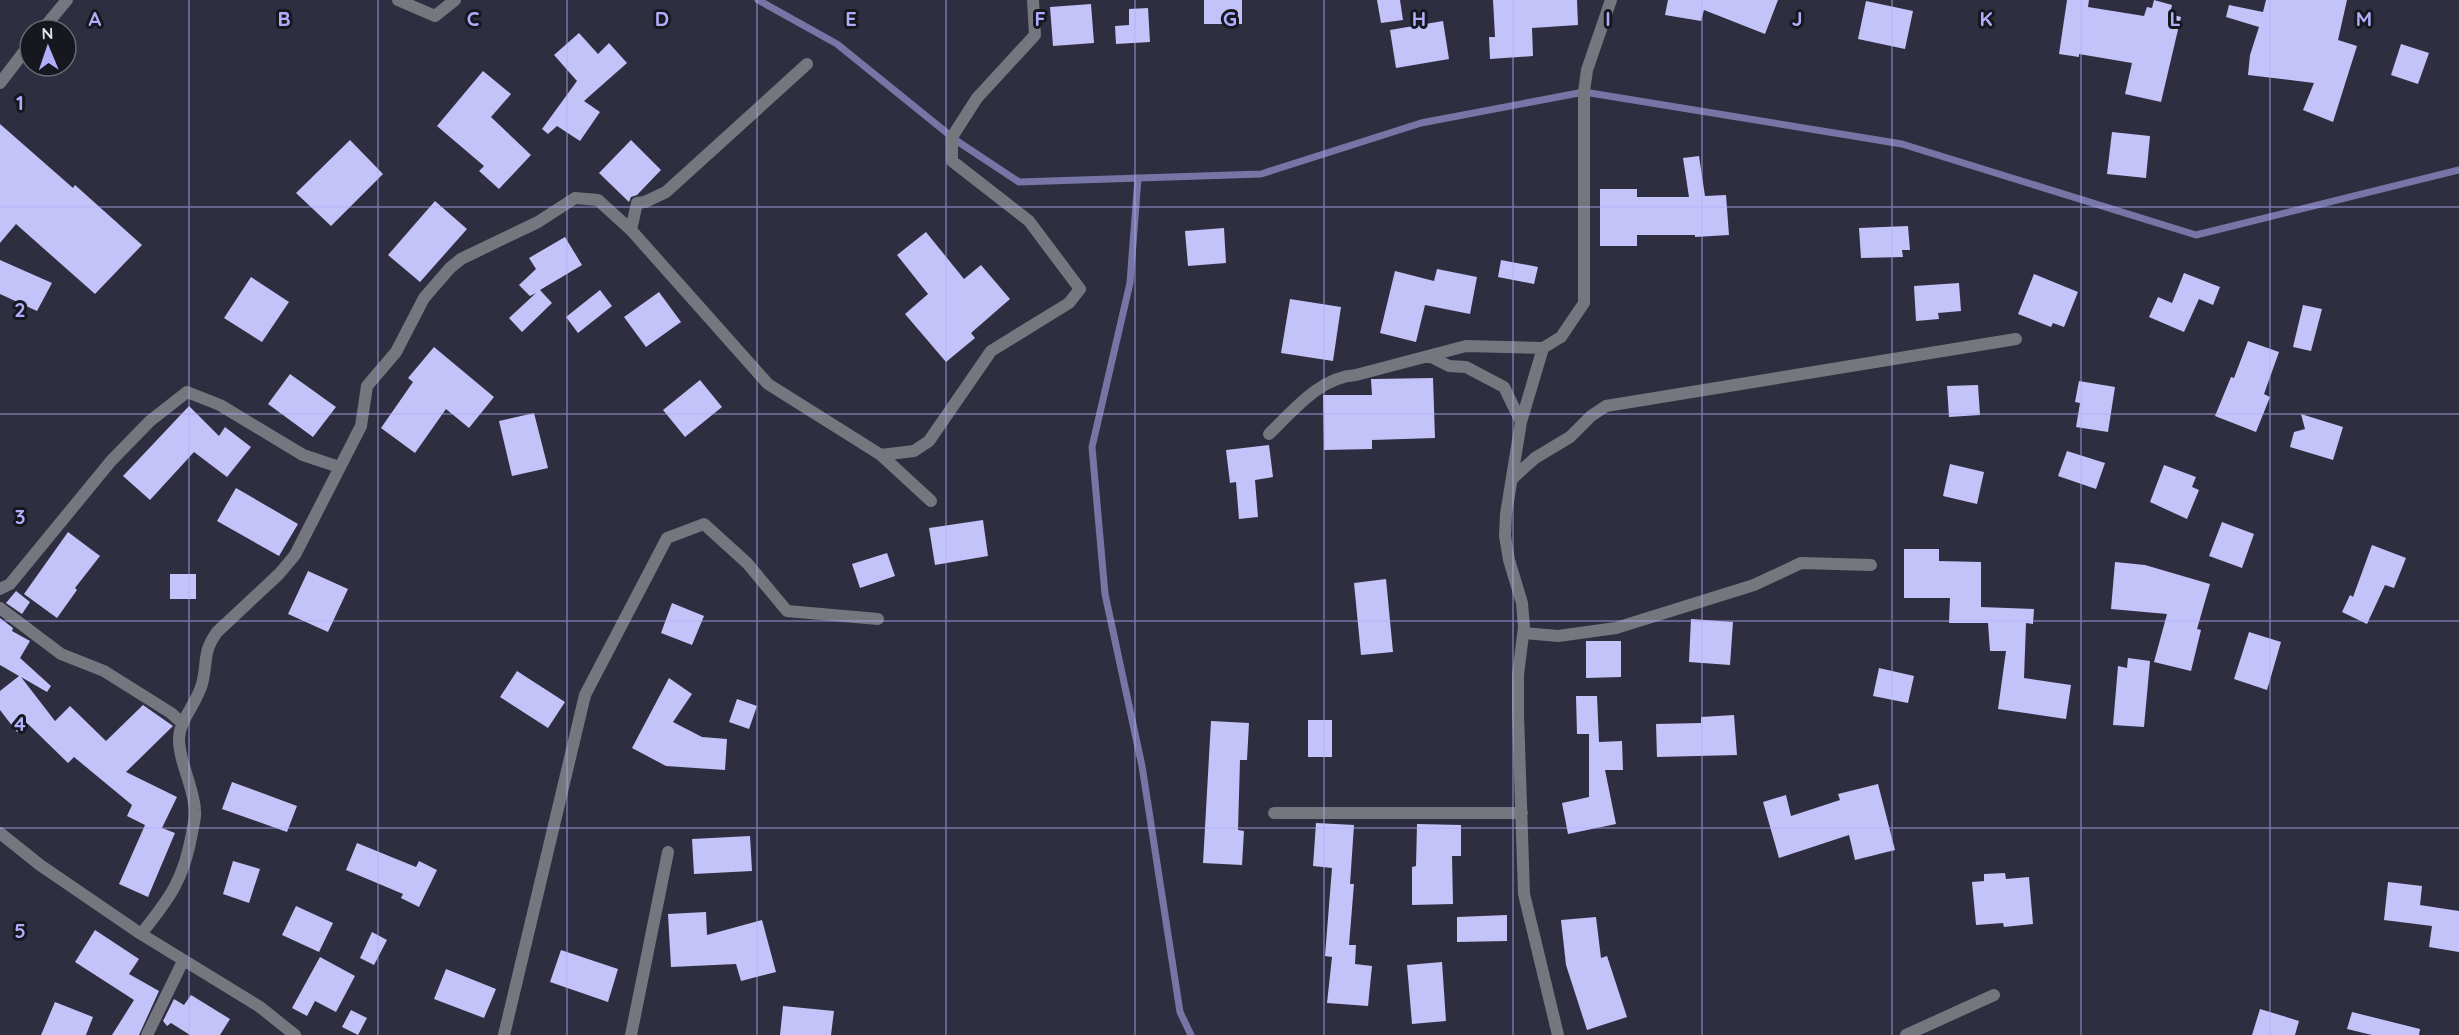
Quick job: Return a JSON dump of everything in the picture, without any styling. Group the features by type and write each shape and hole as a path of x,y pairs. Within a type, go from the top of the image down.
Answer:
{"street":[{"path":"52,18 67,0"},
{"path":"398,0 435,16 454,0"},
{"path":"881,455 914,451 929,441 991,351 1069,303 1080,290 1029,221 952,160 952,137 977,98 1035,35 1033,0"},
{"path":"1269,434 1313,392 1341,376 1356,375 1466,346 1543,348 1561,337 1584,303 1584,92 1587,70 1611,0"},
{"path":"0,83 18,60"},
{"path":"630,230 637,203 645,202 666,192 807,64"},
{"path":"141,934 170,898 188,855 195,811 179,745 182,723 195,704 203,681 205,655 209,643 217,632 279,574 295,555 361,426 367,386 396,352 424,298 461,259 538,222 576,198 598,200 630,230 768,384 881,455 931,501"},
{"path":"1513,478 1535,458 1570,437 1591,416 1606,406 2016,339"},
{"path":"1543,348 1521,422 1506,513 1505,536 1509,560 1522,603 1524,633 1518,675 1524,894 1558,1035"},
{"path":"1429,356 1449,366 1466,367 1504,387 1521,422"},
{"path":"0,589 10,584 111,461 150,421 187,392 220,405 303,455 339,467"},
{"path":"504,1035 585,695 667,538 704,524 747,563 787,611 878,619"},
{"path":"1524,633 1558,636 1616,628 1754,585 1801,563 1871,565"},
{"path":"0,608 61,654 104,671 171,713 182,723"},
{"path":"1274,813 1522,813"},
{"path":"0,833 40,865 141,934 260,1007 295,1035"},
{"path":"632,1035 668,852"},
{"path":"147,1035 183,961"},
{"path":"1906,1035 1994,995"}],"building":[{"path":"1204,0 1242,0 1242,24 1204,24"},
{"path":"1377,0 1400,0 1403,20 1381,23"},
{"path":"1493,0 1577,0 1578,25 1532,28 1533,56 1490,59 1489,37 1495,37"},
{"path":"1668,0 1778,0 1765,34 1704,10 1701,21 1665,15"},
{"path":"2067,0 2089,0 2088,7 2144,16 2147,7 2152,8 2154,0 2172,5 2170,14 2181,17 2161,102 2125,94 2132,63 2079,54 2079,57 2059,54"},
{"path":"2266,0 2347,0 2338,40 2357,46 2333,122 2303,110 2314,83 2248,75 2250,55 2259,27 2226,17 2229,5 2263,12"},
{"path":"1866,1 1913,11 1905,49 1858,39"},
{"path":"1091,4 1094,43 1053,46 1050,7"},
{"path":"1148,8 1150,42 1116,44 1115,26 1129,25 1129,9"},
{"path":"1443,21 1449,59 1396,68 1390,30"},
{"path":"579,33 598,54 609,43 627,63 584,101 600,112 580,141 557,126 548,134 542,129 577,81 554,55"},
{"path":"2401,44 2429,53 2418,84 2391,75"},
{"path":"483,71 511,94 491,117 531,155 499,189 479,171 484,166 437,126"},
{"path":"0,124 73,188 75,185 142,245 95,294 16,224 0,243"},
{"path":"2112,132 2150,136 2146,178 2107,174"},
{"path":"350,140 383,174 331,226 296,193"},
{"path":"631,140 661,170 637,195 631,197 629,202 599,173"},
{"path":"1699,156 1705,196 1726,195 1729,235 1695,237 1695,235 1637,235 1637,246 1600,246 1600,189 1637,189 1637,197 1689,197 1683,158"},
{"path":"435,201 467,229 420,282 388,255"},
{"path":"1908,226 1910,250 1902,250 1903,257 1861,258 1859,228"},
{"path":"1224,228 1226,263 1188,266 1185,231"},
{"path":"926,232 964,279 981,265 1010,299 971,333 975,338 946,362 905,314 928,294 897,255"},
{"path":"565,237 582,265 540,290 552,303 522,332 509,318 536,293 530,296 519,285 536,269 529,258"},
{"path":"0,260 52,283 37,311 0,294"},
{"path":"1501,260 1538,267 1534,284 1498,277"},
{"path":"1437,269 1477,277 1470,314 1425,305 1416,342 1380,333 1395,271 1434,281"},
{"path":"2184,273 2220,287 2213,305 2199,299 2184,332 2149,317 2158,297 2172,303"},
{"path":"2034,274 2078,292 2064,327 2053,323 2051,327 2018,314"},
{"path":"251,277 289,302 262,342 224,318"},
{"path":"1959,283 1961,311 1938,313 1939,319 1916,321 1914,286"},
{"path":"600,290 612,306 578,333 566,317"},
{"path":"659,292 681,322 646,347 624,317"},
{"path":"1290,299 1341,307 1333,361 1281,353"},
{"path":"2303,305 2322,309 2311,351 2293,347"},
{"path":"2248,341 2279,352 2264,394 2270,397 2256,432 2215,416 2231,377 2234,378"},
{"path":"434,347 494,397 469,428 446,409 415,453 381,428 413,382 408,378"},
{"path":"290,374 336,407 313,437 268,404"},
{"path":"1433,378 1435,438 1372,440 1372,449 1324,450 1323,395 1372,395 1371,379"},
{"path":"700,380 722,407 685,437 663,410"},
{"path":"2079,381 2115,387 2108,432 2076,427 2080,403 2075,402"},
{"path":"1978,385 1980,415 1949,417 1947,386"},
{"path":"189,406 219,436 225,427 251,447 227,477 194,452 150,500 123,476"},
{"path":"534,413 548,468 512,476 499,421"},
{"path":"2301,414 2343,427 2333,460 2290,447 2294,432 2305,429"},
{"path":"1269,445 1273,477 1255,480 1258,517 1239,519 1236,482 1230,483 1226,450"},
{"path":"2067,451 2105,463 2096,489 2058,476"},
{"path":"1950,464 1984,472 1977,504 1943,496"},
{"path":"2164,465 2196,477 2192,487 2199,490 2187,519 2150,502"},
{"path":"236,488 298,524 279,556 217,521"},
{"path":"983,520 988,556 935,565 929,528"},
{"path":"2222,522 2254,534 2242,568 2209,556"},
{"path":"68,532 100,556 75,588 77,590 57,618 24,594"},
{"path":"2372,545 2406,558 2394,588 2385,585 2367,624 2342,612 2350,595 2353,597"},
{"path":"1904,549 1939,549 1939,561 1981,562 1981,607 2034,609 2033,624 2026,623 2024,678 2071,685 2066,719 1998,709 2006,651 1990,651 1988,623 1949,623 1950,598 1904,598"},
{"path":"887,553 895,576 860,588 852,564"},
{"path":"2115,562 2145,565 2210,584 2197,629 2201,630 2191,671 2154,662 2167,614 2111,609"},
{"path":"308,571 348,589 328,632 288,614"},
{"path":"170,574 196,574 196,599 170,599"},
{"path":"1386,579 1393,652 1361,655 1354,583"},
{"path":"16,591 30,602 22,614 6,603"},
{"path":"672,603 704,616 692,645 661,633"},
{"path":"0,618 13,628 12,631 30,641 20,658 51,686 47,692 21,677 55,721 70,706 106,741 143,705 173,726 126,772 177,797 162,828 175,833 148,897 119,884 145,825 127,816 132,805 74,757 68,763 28,724 17,732 0,710 0,691 19,676 0,665"},
{"path":"1691,619 1733,622 1730,665 1689,662"},
{"path":"2249,632 2281,642 2267,690 2234,679"},
{"path":"1586,641 1621,641 1621,677 1586,678"},
{"path":"2128,658 2150,661 2144,727 2113,725 2118,666 2127,668"},
{"path":"1879,668 1914,676 1908,703 1873,696"},
{"path":"517,671 565,702 548,728 500,697"},
{"path":"669,678 692,694 673,722 702,737 727,739 725,770 666,766 632,748"},
{"path":"1576,696 1597,696 1599,742 1622,741 1623,770 1605,770 1616,824 1568,834 1562,803 1589,797 1589,734 1577,734"},
{"path":"737,699 757,706 749,729 729,722"},
{"path":"1734,715 1737,755 1657,757 1656,724 1701,723 1701,717"},
{"path":"1308,720 1332,720 1332,757 1308,757"},
{"path":"1211,721 1249,723 1247,760 1240,760 1238,830 1244,831 1242,865 1203,863"},
{"path":"232,782 297,806 287,832 222,809"},
{"path":"1878,784 1895,850 1855,860 1849,835 1779,858 1763,802 1786,795 1791,816 1840,800 1838,794"},
{"path":"1316,823 1354,825 1350,884 1354,884 1349,945 1356,945 1355,964 1372,966 1368,1006 1327,1003 1332,957 1325,956 1332,868 1313,866"},
{"path":"1417,824 1461,825 1461,856 1452,856 1453,904 1412,905 1412,867 1416,866"},
{"path":"750,836 752,871 694,874 692,839"},
{"path":"357,843 416,867 419,861 437,870 419,907 401,898 403,894 346,870"},
{"path":"233,861 260,869 249,903 223,894"},
{"path":"2005,873 2006,879 2029,877 2033,924 2004,927 2003,923 1976,925 1972,882 1984,881 1984,874"},
{"path":"2388,882 2422,886 2420,905 2459,911 2459,952 2429,947 2432,926 2384,920"},
{"path":"296,906 333,923 319,952 282,935"},
{"path":"706,912 707,935 762,920 776,972 741,981 736,964 671,967 668,914"},
{"path":"1507,915 1507,941 1457,942 1457,917"},
{"path":"1596,917 1601,958 1607,956 1627,1017 1587,1030 1566,965 1561,920"},
{"path":"95,930 139,959 129,974 159,991 139,1035 112,1035 134,1000 75,962"},
{"path":"372,932 387,940 374,965 360,958"},
{"path":"561,950 618,969 608,1002 550,982"},
{"path":"320,957 355,976 336,1012 315,1001 307,1016 292,1008"},
{"path":"1442,962 1446,1021 1412,1024 1407,965"},
{"path":"446,969 496,989 484,1018 434,999"},
{"path":"191,995 230,1019 220,1035 190,1035 171,1023 167,1026 163,1021 174,999 184,1005"},
{"path":"55,1002 93,1017 86,1035 41,1035"},
{"path":"783,1006 834,1011 831,1035 780,1035"},
{"path":"2260,1009 2299,1021 2295,1035 2252,1035"},
{"path":"351,1010 367,1018 358,1035 342,1027"},
{"path":"2352,1012 2420,1029 2419,1035 2372,1035 2347,1029"}],"waterway":[{"path":"758,0 837,44 957,141 1019,182 1261,174 1421,123 1584,92 1902,144 2196,235 2459,170"},
{"path":"1138,178 1130,283 1092,447 1105,594 1142,766 1180,1012 1191,1035"}]}
